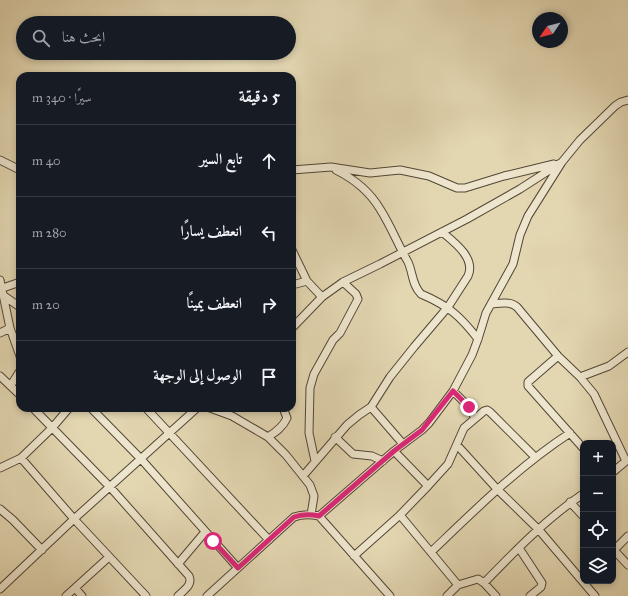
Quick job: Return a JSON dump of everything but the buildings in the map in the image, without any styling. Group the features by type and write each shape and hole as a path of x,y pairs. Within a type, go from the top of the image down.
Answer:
{"street":[{"path":"319,516 394,451 415,436 429,423 453,391 472,355 486,313 512,264 520,235 528,216 559,163 615,106 628,100"},
{"path":"0,160 16,168"},
{"path":"296,170 330,167 370,173 400,170 429,176 456,188 465,188 504,176 559,163"},
{"path":"296,324 322,297 343,282 467,219 520,189 559,163"},
{"path":"330,167 355,182 371,196 387,221 408,262 418,292 448,307 461,319 478,339"},
{"path":"303,476 335,437 359,415 371,407 390,377 441,317 470,271 464,253 459,246 442,232"},
{"path":"296,259 306,281 322,297"},
{"path":"0,280 3,288 10,328 16,345"},
{"path":"296,284 306,281"},
{"path":"315,461 309,433 310,388 314,374 333,340 340,333 358,300 356,294 343,282"},
{"path":"3,288 16,283"},
{"path":"4,296 16,304"},
{"path":"491,304 514,304 558,356 580,376 594,394 627,460 616,469"},
{"path":"0,333 10,328"},
{"path":"580,376 609,366 628,352"},
{"path":"558,356 528,382 528,386 580,445"},
{"path":"0,376 16,391"},
{"path":"11,385 16,377"},
{"path":"453,391 469,407 475,418"},
{"path":"371,407 403,444"},
{"path":"354,556 400,515 448,464 464,428 484,411 487,410 490,412 535,457"},
{"path":"37,412 110,487 189,576 191,580 190,584 178,596"},
{"path":"0,468 21,458 52,428 66,412"},
{"path":"95,412 141,459 238,568"},
{"path":"150,412 269,540"},
{"path":"0,589 193,412"},
{"path":"221,412 232,416 268,437 286,455 310,485 314,496 311,514"},
{"path":"268,437 283,427 286,422 285,412"},
{"path":"431,552 497,489 535,457 570,433"},
{"path":"335,437 353,454 372,456 383,461"},
{"path":"457,445 497,489 539,530 595,596"},
{"path":"394,451 428,486"},
{"path":"21,458 74,520 146,596"},
{"path":"484,582 570,502 580,496"},
{"path":"570,502 580,513"},
{"path":"0,509 6,513 42,550"},
{"path":"207,596 294,517 300,514 311,514 319,516 390,596"},
{"path":"400,515 458,585"},
{"path":"178,564 205,532"},
{"path":"615,548 628,536"},
{"path":"519,548 542,584 539,594 530,596"},
{"path":"616,553 628,565"},
{"path":"66,596 109,557"},
{"path":"447,596 458,585 478,579 484,582 496,596"},
{"path":"75,588 82,596"}],"route":[{"path":"213,541 238,568 294,517 300,514 319,516 394,451 422,430 453,391 469,407"}]}
